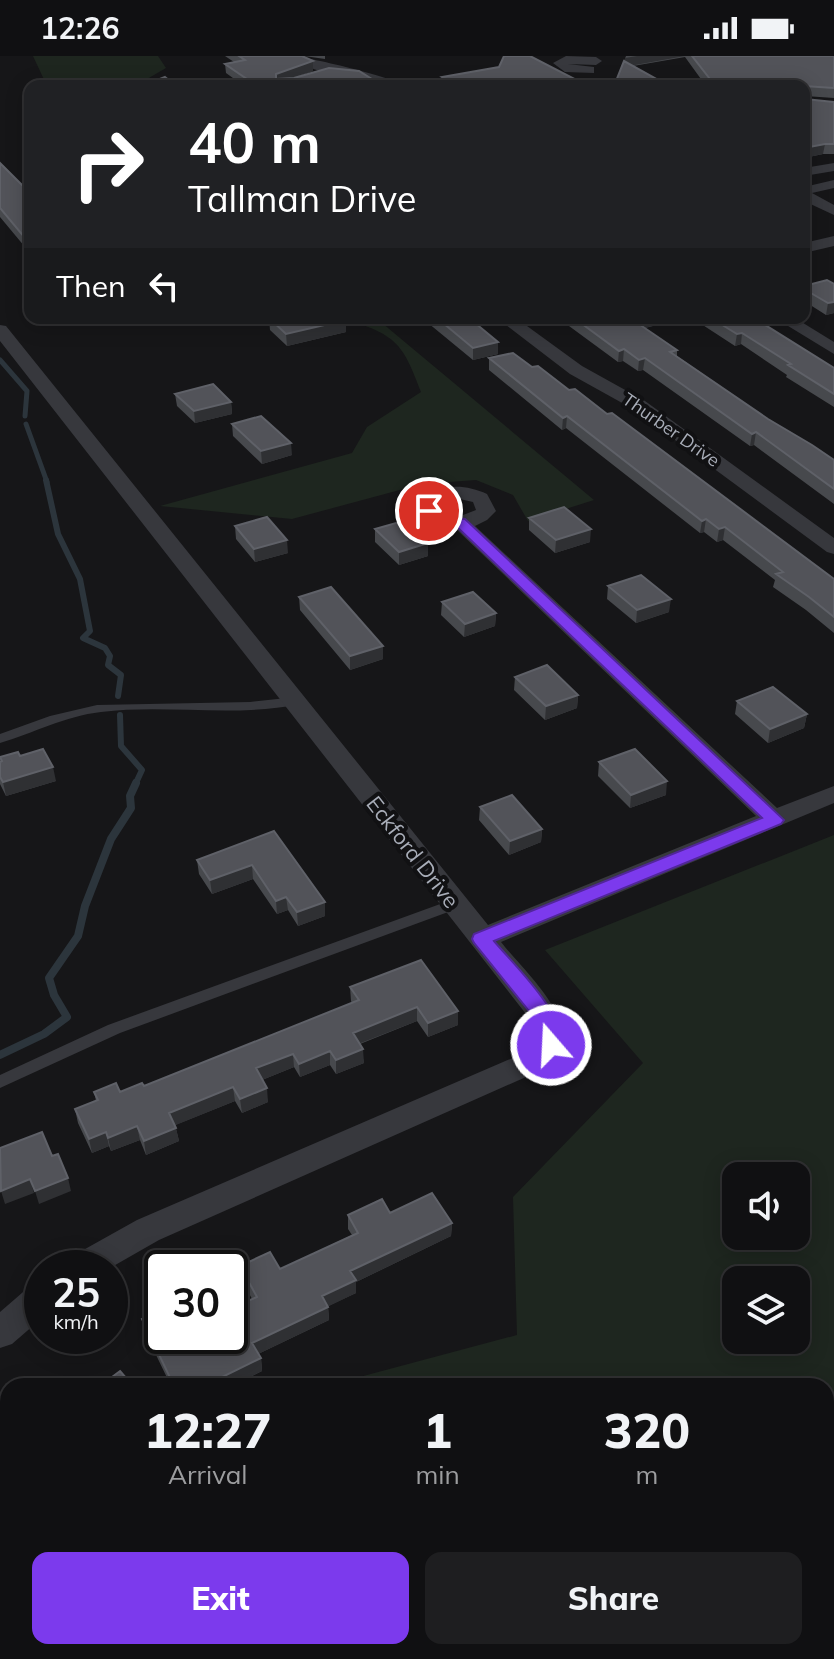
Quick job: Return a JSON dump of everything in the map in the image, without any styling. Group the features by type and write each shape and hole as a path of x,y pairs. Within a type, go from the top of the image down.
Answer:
{"street":[{"path":"296,56 376,80"},
{"path":"314,79 335,70"},
{"path":"810,171 834,167"},
{"path":"810,191 834,184"},
{"path":"810,197 834,211"},
{"path":"810,247 834,241"},
{"name":"Thurber Drive","path":"516,324 576,370 639,405 834,548"},
{"path":"793,324 834,349"},
{"name":"Eckford Drive","path":"0,330 549,1024 551,1045 542,1057 160,1224 113,1250"},
{"path":"460,522 775,820"},
{"path":"481,939 834,794"},
{"path":"0,1333 24,1312"}],"lane":[{"path":"0,739 74,714 109,707 259,708 296,701"},
{"path":"0,1082 114,1029 454,904"}],"shaded area":[{"path":"33,56 158,56 166,68 145,80 44,80"},
{"path":"360,324 383,324 594,500 528,521 513,495 476,480 422,484 292,519 160,506 352,453 367,427 421,392 402,351 375,330"},
{"path":"834,835 834,1378 356,1378 517,1335 513,1197 643,1063 545,950"}],"building":[{"path":"239,56 302,56 313,61 276,74 276,79 294,78 329,68 359,71 373,80 248,80 225,64 245,60"},
{"path":"504,56 530,56 576,80 447,80 442,77 499,67"},
{"path":"692,56 834,56 834,88 810,86 810,80 710,79"},
{"path":"624,61 658,80 616,80"},
{"path":"810,100 834,102 834,144 810,147"},
{"path":"0,163 24,187 24,237 0,208"},
{"path":"827,280 834,284 834,302 828,303 810,292 810,284"},
{"path":"275,324 329,324 286,334"},
{"path":"444,324 476,324 498,342 473,348"},
{"path":"582,324 639,324 677,350 670,352 834,460 834,489 756,432 752,434 645,358 639,360 624,349 619,351"},
{"path":"721,324 764,324 834,368 834,394 742,333 737,334"},
{"path":"513,353 532,367 538,366 569,390 575,389 607,414 612,413 834,579 834,617 776,574 783,572 725,527 719,529 706,519 702,521 567,416 563,418 489,358"},
{"path":"213,384 231,402 194,411 175,394"},
{"path":"261,416 291,443 261,451 232,424"},
{"path":"564,507 591,529 556,540 529,518"},
{"path":"267,517 287,540 254,549 235,526"},
{"path":"403,521 428,543 399,552 375,529"},
{"path":"641,575 671,599 637,610 608,586"},
{"path":"331,587 383,646 350,656 299,597"},
{"path":"473,592 496,613 465,624 442,602"},
{"path":"547,665 578,695 546,706 515,677"},
{"path":"773,687 807,714 770,729 737,701"},
{"path":"43,749 53,767 3,782 0,757 18,752 20,756"},
{"path":"635,749 667,781 631,795 599,762"},
{"path":"512,795 542,829 510,841 480,807"},
{"path":"274,831 325,902 297,912 286,897 276,901 252,865 210,880 197,860"},
{"path":"421,960 458,1011 428,1023 417,1007 353,1033 363,1049 336,1060 330,1051 299,1064 293,1054 256,1068 267,1088 240,1099 233,1087 169,1113 176,1128 144,1141 137,1126 108,1138 106,1132 89,1139 75,1109 98,1100 94,1092 116,1083 120,1092 142,1083 144,1086 359,1000 350,987"},
{"path":"42,1132 52,1156 58,1154 68,1178 35,1191 30,1179 1,1191 0,1148"},
{"path":"432,1193 452,1223 350,1271 356,1280 322,1296 328,1307 252,1343 261,1358 220,1378 170,1378 159,1354 248,1354 248,1301 257,1297 248,1281 248,1262 270,1252 280,1269 358,1233 348,1215 382,1199 390,1213"},
{"path":"120,1371 126,1378 111,1378"}],"waterway":[{"path":"0,360 27,391 25,416"},
{"path":"26,424 47,482"},
{"path":"46,480 58,534 80,579 90,631 83,638 105,648 110,656 108,665 121,675 118,696"},
{"path":"120,715 121,746 142,770 135,785"},
{"path":"0,1055 44,1034 67,1017 54,995 49,978 78,936 85,906 111,839 131,808 130,796 136,783"}],"route":[{"path":"429,511 441,519 460,522 775,820 481,939 544,1016 551,1029 551,1045"}]}
